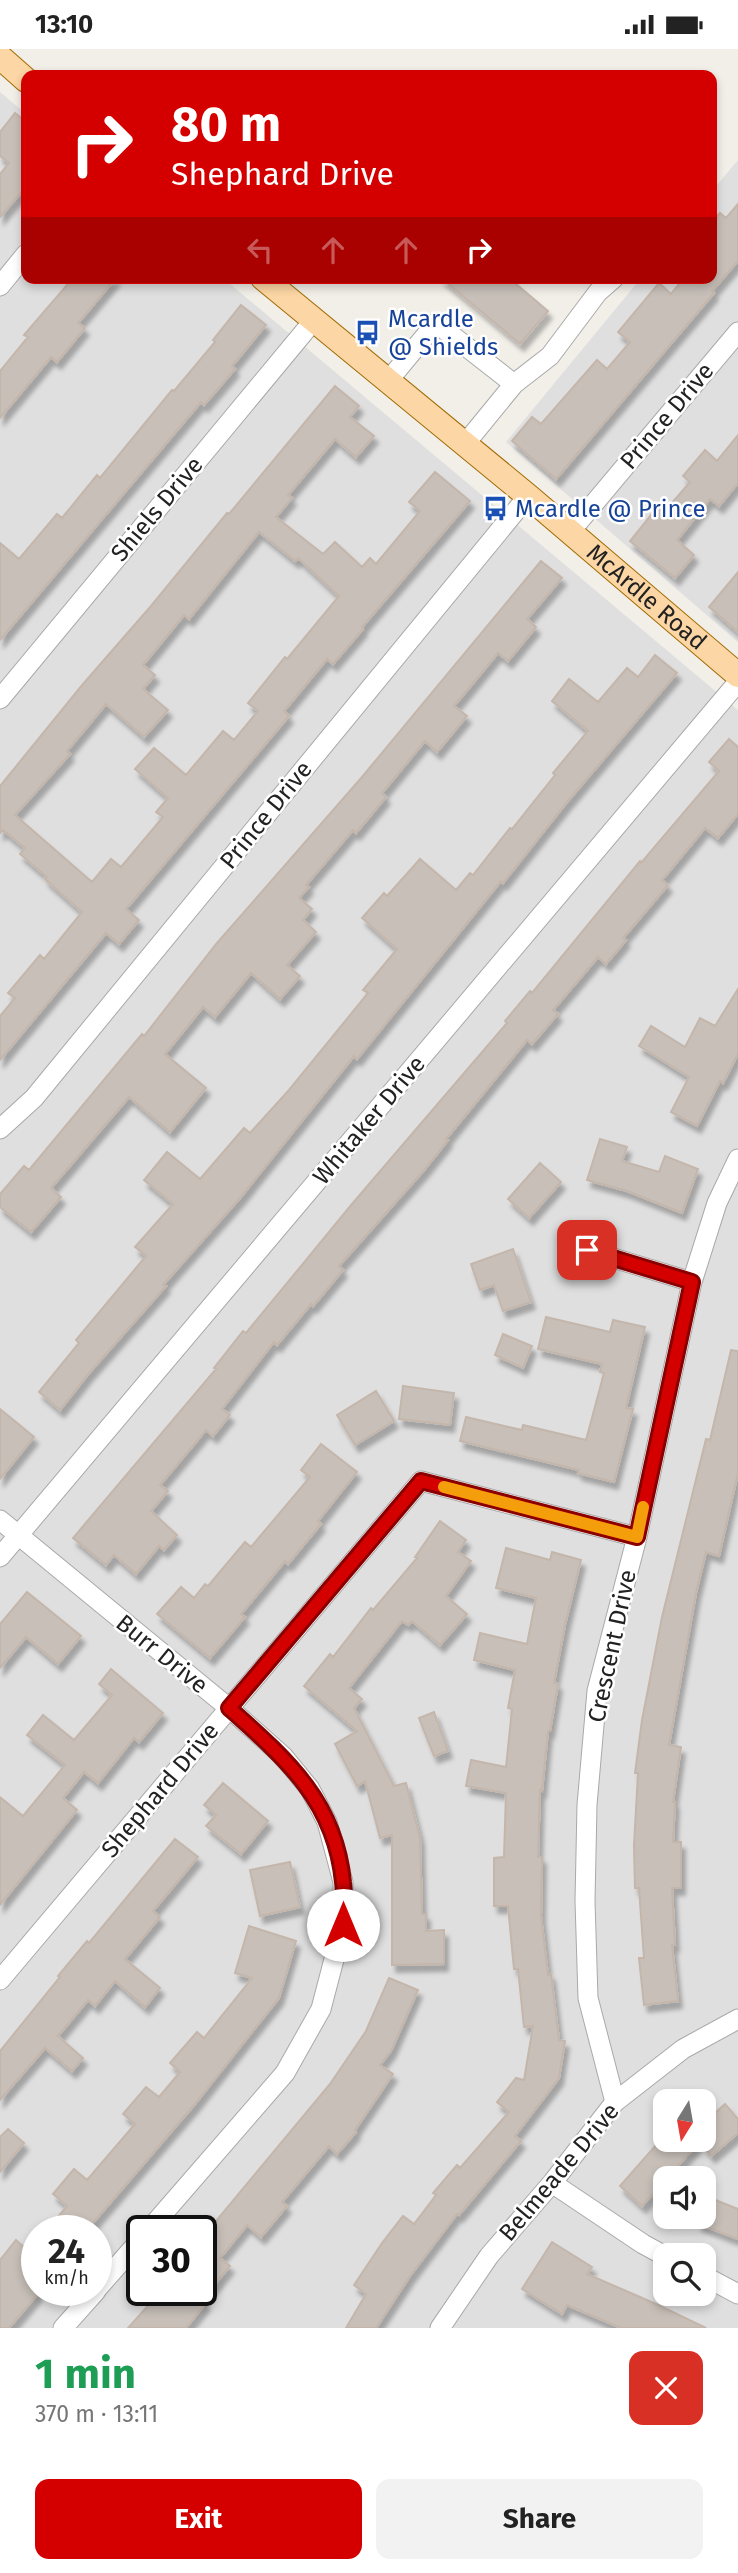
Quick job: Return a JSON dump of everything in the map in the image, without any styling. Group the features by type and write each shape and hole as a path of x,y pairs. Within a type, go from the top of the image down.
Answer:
{"main road":[{"path":"0,57 21,76"},
{"name":"McArdle Road","path":"270,284 528,496 738,674"}],"street":[{"path":"0,286 21,260"},
{"path":"465,444 514,384 550,356 598,292 607,284"},
{"name":"Shiels Drive","path":"0,699 314,320"},
{"path":"388,381 436,323 514,384"},
{"name":"Prince Drive","path":"570,532 738,332"},
{"name":"Prince Drive","path":"0,1129 34,1098 528,496"},
{"name":"Whitaker Drive","path":"0,1557 738,682"},
{"name":"Crescent Drive","path":"615,2102 588,1997 585,1901 587,1805 597,1691 637,1537 692,1282 718,1203 738,1159"},
{"path":"587,1250 692,1282"},
{"name":"Shephard Drive","path":"0,1980 421,1481 637,1537"},
{"name":"Burr Drive","path":"0,1520 229,1708 283,1756 310,1789 327,1822 337,1852 343,1882 343,1925 321,2009 285,2073 162,2215"},
{"name":"Belmeade Drive","path":"440,2328 489,2256 552,2183 615,2102 682,2049 738,2019"},
{"path":"552,2183 653,2249"},
{"path":"112,2272 126,2256"},
{"path":"716,2282 738,2294"},
{"path":"63,2328 82,2306"}],"shaded area":[{"path":"0,92 21,110 21,284 230,284 738,710 738,2328 0,2328"},
{"path":"738,160 738,642 506,442 636,284 717,284 717,185"}],"building":[{"path":"15,113 21,118 21,193 0,217 0,174 9,163 0,156 0,132"},
{"path":"738,204 738,261 556,479 512,441 532,417 541,424 597,360 607,369 630,342 618,332 658,284 671,294 679,284 717,284 717,216 720,213 726,218"},
{"path":"68,284 111,284 78,323 85,328 57,362 51,357 0,418 0,371 28,337 24,335"},
{"path":"448,284 516,284 548,311 520,344"},
{"path":"241,305 266,325 232,366 235,369 204,405 201,402 0,640 0,543 19,559 57,514 62,518 97,475 100,478 172,390 174,391 215,342 213,340"},
{"path":"335,386 359,406 350,417 374,436 356,457 335,439 288,495 292,498 276,517 323,554 335,542 362,567 370,558 376,564 420,511 409,502 435,472 470,501 333,664 327,659 284,711 289,716 126,909 139,920 119,944 106,933 0,1060 0,1016 15,998 8,993 40,955 44,959 82,912 20,854 25,848 3,830 0,833 0,786 83,684 227,513 229,514","holes":["259,532 295,561 298,558 339,596 248,703 258,711 234,740 223,731 186,775 154,748 135,769 168,798 156,812 163,817 121,867 111,859 92,882 15,815 70,754 67,751 106,704 144,737 168,710 143,689 155,675 143,665 184,615 189,619"]},
{"path":"738,435 738,483 719,506 710,499 677,540 694,555 675,578 630,541 659,505 665,511 690,482 683,476 705,450 717,461"},
{"path":"541,561 562,578 527,619 536,627 508,661 498,653 454,706 467,716 437,752 425,741 382,793 386,797 356,833 353,830 306,885 309,887 299,898 312,909 303,920 316,932 287,965 300,976 280,999 251,973 215,1017 203,1007 165,1054 206,1088 170,1132 129,1097 51,1188 61,1197 31,1232 0,1207 0,1194 24,1166 29,1170 142,1034 144,1036 217,943 362,777"},
{"path":"738,572 738,632 709,607"},
{"path":"655,655 677,673 568,801 503,883 501,881 357,1059 354,1056 240,1198 163,1285 166,1286 60,1410 39,1392 79,1343 76,1340 146,1256 135,1247 173,1204 144,1180 167,1152 200,1179 244,1128 250,1133 289,1090 368,993 363,990 397,949 362,918 384,893 387,896 420,859 456,890 470,873 473,875 588,731 552,701 569,679 598,702 627,668 638,677"},
{"path":"729,739 738,747 738,814 718,838 705,828 662,880 668,885 623,938 626,940 606,964 598,957 553,1010 558,1014 532,1044 527,1040 446,1139 448,1140 425,1169 339,1266 343,1270 313,1306 311,1304 277,1345 274,1342 222,1409 230,1415 213,1436 206,1430 160,1485 168,1491 151,1511 177,1535 164,1550 159,1546 136,1574 114,1555 106,1565 73,1538 216,1369 214,1368 243,1331 246,1333 507,1023 505,1021 530,991 532,993 640,861 641,863 719,771 709,762"},
{"path":"738,989 738,1054 723,1083 720,1081 697,1126 671,1112 689,1077 639,1046 651,1026 685,1047 700,1018 715,1026"},
{"path":"600,1139 627,1147 622,1161 659,1172 665,1156 698,1169 682,1213 627,1191 587,1180"},
{"path":"540,1163 561,1182 529,1218 508,1199"},
{"path":"513,1249 531,1302 503,1311 494,1285 480,1290 471,1264"},
{"path":"546,1317 610,1332 613,1320 645,1327 626,1408 633,1409 614,1482 578,1473 579,1470 460,1441 466,1417 522,1430 523,1425 586,1440 604,1373 600,1372 602,1364 538,1349"},
{"path":"503,1334 532,1346 523,1368 495,1355"},
{"path":"731,1350 738,1351 738,1473 719,1556 706,1552 696,1593 669,1745 681,1747 673,1802 673,1842 681,1842 681,1888 672,1888 675,1945 672,1945 678,2001 644,2005 639,1958 644,1958 639,1888 635,1888 634,1845 638,1773 635,1773 642,1720 662,1617 706,1439 710,1440"},
{"path":"403,1386 454,1393 450,1425 399,1419"},
{"path":"376,1391 394,1421 355,1445 337,1415"},
{"path":"0,1409 34,1437 0,1479"},
{"path":"321,1444 357,1472 318,1521 321,1524 288,1564 285,1561 241,1614 245,1617 210,1658 157,1614 181,1587 194,1598 205,1584 208,1586 245,1542 251,1547 310,1477 301,1470"},
{"path":"440,1521 466,1540 458,1552 471,1561 446,1596 467,1614 440,1645 412,1621 408,1625 402,1621 349,1688 362,1699 354,1708 394,1786 406,1783 420,1838 422,1914 426,1914 426,1931 444,1930 444,1964 392,1965 392,1835 380,1838 365,1781 357,1786 335,1744 357,1731 304,1686 330,1654 333,1657 371,1608 373,1610 417,1558 415,1557"},
{"path":"506,1548 550,1560 552,1552 581,1560 554,1683 558,1684 548,1731 542,1791 540,1790 538,1857 542,1857 541,1916 559,2040 565,2041 559,2078 515,2136 521,2141 459,2215 457,2214 410,2276 376,2328 346,2328 366,2294 354,2285 382,2243 403,2216 414,2224 436,2195 433,2193 457,2165 460,2168 509,2112 497,2102 516,2078 524,2080 533,2026 524,2027 518,1969 514,1969 508,1906 494,1906 494,1858 504,1857 506,1793 466,1786 471,1760 506,1767 512,1709 508,1708 515,1670 474,1660 480,1633 527,1644 536,1598 496,1588"},
{"path":"27,1592 81,1636 58,1664 26,1637 0,1668 0,1624"},
{"path":"111,1669 163,1713 139,1742 134,1738 98,1783 84,1772 63,1798 77,1810 0,1905 0,1797 23,1816 65,1765 27,1735 43,1715 74,1740 112,1695 99,1684"},
{"path":"434,1712 448,1751 434,1756 419,1718"},
{"path":"223,1783 268,1821 241,1854 206,1826 216,1815 204,1805"},
{"path":"175,1839 198,1857 153,1911 160,1917 125,1959 160,1988 145,2007 115,1981 95,2006 88,2000 58,2036 83,2058 72,2071 45,2048 0,2100 0,2051 60,1977 58,1976 87,1941 89,1943"},
{"path":"290,1862 300,1907 260,1916 250,1870"},
{"path":"249,1926 296,1941 279,1998 195,2104 100,2215 59,2215 67,2206 53,2194 74,2169 87,2180 135,2124 123,2114 146,2087 159,2097 180,2072 170,2063 197,2032 204,2038 252,1978 235,1973"},
{"path":"389,1978 418,1990 391,2051 380,2065 393,2074 356,2132 337,2154 329,2146 282,2202 287,2206 261,2237 247,2225 220,2258 230,2266 217,2282 217,2220 330,2084 366,2031"},
{"path":"725,2104 738,2119 738,2133 716,2152 716,2112"},
{"path":"8,2129 24,2143 0,2172 0,2137"},
{"path":"653,2148 653,2153 689,2153 678,2166 653,2166 653,2194 642,2206 620,2186"},
{"path":"716,2200 738,2209 738,2239 711,2229 716,2229"},
{"path":"16,2240 21,2245 21,2306 28,2306 9,2328 0,2328 0,2260"},
{"path":"552,2242 592,2267 587,2274 706,2328 621,2328 567,2305 562,2314 522,2289"},
{"path":"148,2306 204,2306 186,2328 128,2328"}],"slow traffic":[{"path":"444,1487 637,1537 643,1507"}],"place":[{"name":"Mcardle @ Shields","path":"368,333"},
{"name":"Mcardle @ Prince","path":"495,509"}],"route":[{"path":"343,1925 343,1882 337,1852 327,1822 310,1789 283,1756 229,1708 421,1481 637,1537 692,1282 587,1250"}]}
